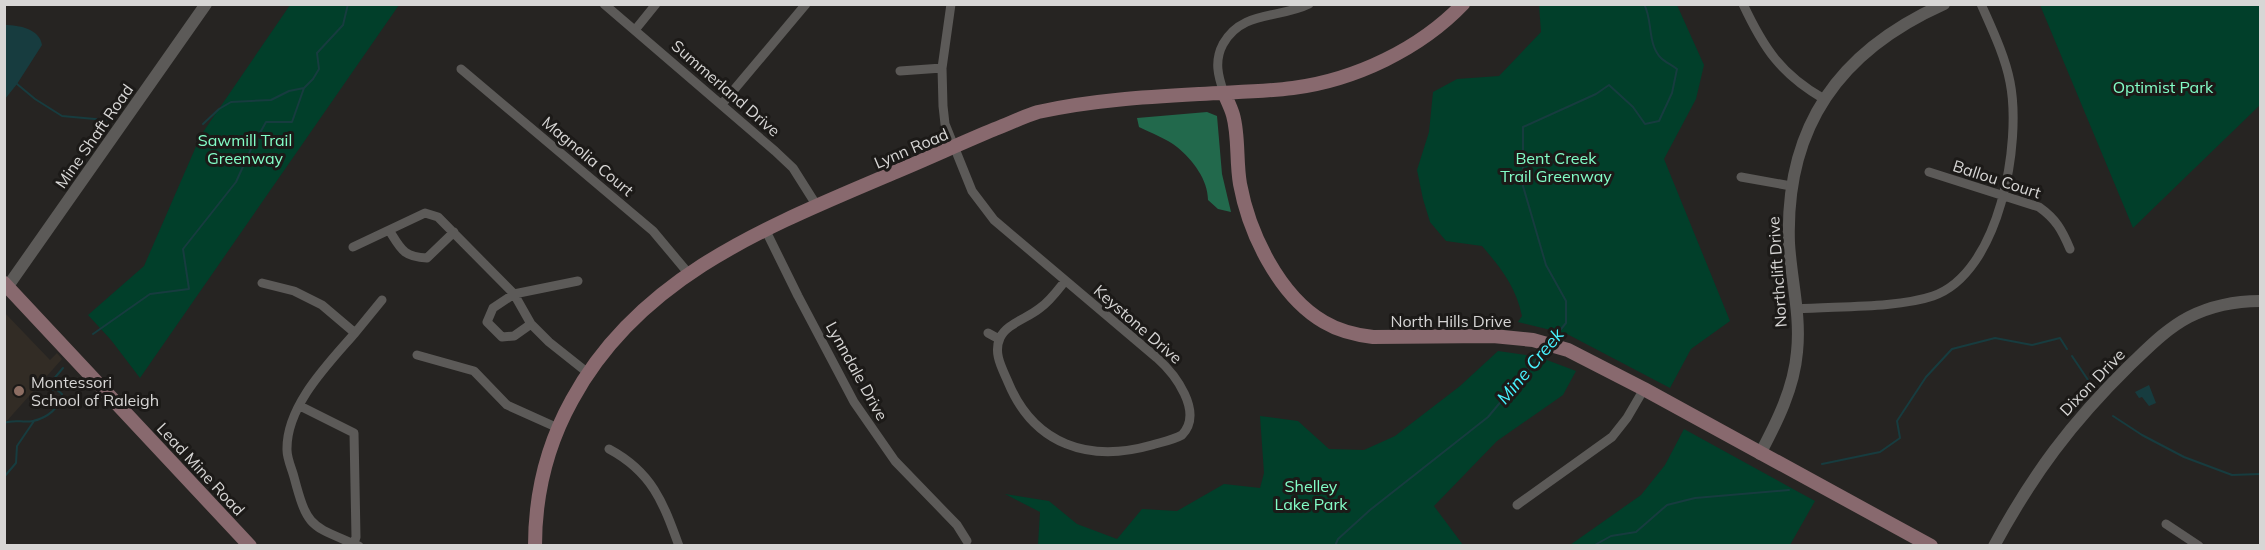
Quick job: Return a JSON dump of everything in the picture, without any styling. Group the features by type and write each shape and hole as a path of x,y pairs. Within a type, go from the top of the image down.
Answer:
{"main road":[{"name":"Lynn Road","path":"535,546 539,495 546,462 558,428 588,373 628,322 689,274 722,252 765,229 1035,113 1107,101 1296,88 1349,75 1412,45 1455,13 1463,4"},
{"name":"North Hills Drive","path":"1224,93 1233,116 1240,183 1255,234 1276,274 1317,318 1344,331 1373,337 1493,336 1548,343 1568,350 1931,546"},
{"name":"Lead Mine Road","path":"6,284 250,546"}],"street":[{"name":"Mine Shaft Road","path":"6,284 206,4"},
{"name":"Summerland Drive","path":"604,4 722,104 793,168 817,206"},
{"path":"635,30 657,4"},
{"path":"722,104 806,4"},
{"name":"Keystone Drive","path":"951,4 942,68 945,124 967,181 982,208 993,220 1162,363 1177,380 1188,406 1191,432 1176,438 1118,452 1093,452 1058,441 1033,421 1016,399 1000,362 997,347 999,339"},
{"path":"1224,93 1218,76 1217,62 1224,43 1236,27 1258,17 1298,10 1309,4"},
{"path":"1743,4 1758,36 1772,58 1789,74 1824,99"},
{"name":"Northclift Drive","path":"1760,454 1777,424 1797,352 1797,309 1789,246 1789,211 1795,163 1804,138 1824,99 1852,65 1869,49 1912,20 1944,4"},
{"path":"1797,309 1898,303 1933,297 1948,289 1972,268 1984,247 2011,165 2014,113 2010,80 1982,4"},
{"path":"900,71 942,68"},
{"name":"Magnolia Court","path":"461,69 653,231 689,274"},
{"name":"Ballou Court","path":"1929,172 2039,207 2053,217 2061,227 2070,249"},
{"path":"1741,177 1791,186"},
{"path":"353,247 425,213 438,217 514,294 531,324 549,342 588,373"},
{"name":"Lynndale Drive","path":"765,229 854,402 895,461 957,525 967,541"},
{"path":"389,230 400,248 412,257 427,258 454,232"},
{"path":"531,324 514,336 502,337 487,322 493,308 514,294 578,281"},
{"path":"988,333 999,339 1004,331 1041,307 1065,281"},
{"path":"262,283 294,291 322,305 355,333"},
{"path":"300,406 354,433 356,544 320,529 308,519 302,508 287,452 290,430 300,406 314,380 382,300"},
{"name":"Dixon Drive","path":"1994,546 2028,485 2058,443 2105,390 2160,337 2187,318 2209,308 2260,301"},
{"path":"417,355 474,371 507,405 558,428"},
{"path":"1517,505 1612,437 1627,418 1644,389"},
{"path":"609,449 634,464 651,482 662,502 679,546"},
{"path":"2166,524 2199,546"}],"shaded area":[{"name":"Montessori School of Raleigh","path":"4,312 50,360 57,353 62,359 5,423"}],"green space":[{"name":"Sawmill Trail Greenway","path":"290,5 399,5 140,378 111,340 88,315 144,266 201,135"},
{"name":"Bent Creek Trail Greenway","path":"1539,5 1677,5 1704,65 1696,99 1664,159 1730,321 1691,349 1670,388 1567,334 1518,322 1522,316 1512,287 1482,246 1446,241 1430,222 1417,170 1429,132 1433,92 1457,79 1499,76 1541,32"},
{"name":"Optimist Park","path":"2040,5 2260,5 2260,105 2133,228"},
{"path":"1207,112 1217,116 1222,174 1231,212 1218,209 1208,200 1202,178 1194,164 1183,152 1169,141 1139,127 1137,118"},
{"name":"Shelley Lake Park","path":"1498,351 1539,357 1576,371 1563,395 1497,441 1434,506 1463,545 1038,545 1040,512 1005,494 1049,501 1077,524 1117,539 1142,509 1177,511 1224,484 1260,488 1264,473 1260,416 1298,421 1329,449 1364,450 1395,436 1460,386"},
{"path":"1684,429 1815,501 1790,545 1570,545 1641,495 1665,465"}],"water":[{"path":"5,25 28,29 37,35 42,45 5,99"},
{"path":"2149,385 2156,403 2149,406 2135,392"}],"waterway":[{"path":"203,124 219,109 231,102 271,100 289,91 304,88 319,69 317,53 343,25 348,4"},
{"name":"Mine Creek","path":"1552,340 1566,323 1566,301 1546,265 1523,186 1523,127 1596,94 1609,85 1633,107 1645,124 1659,121 1672,93 1677,69 1657,52 1644,4"},
{"path":"17,84 62,116 106,120"},
{"name":"Mine Creek","path":"93,334 150,294 189,289 183,249 236,182 266,122 292,122 304,88"},
{"path":"1822,464 1880,452 1900,438 1897,421 1926,377 1952,349 1995,338 2032,345 2060,338 2067,349"},
{"name":"Mine Creek","path":"1335,546 1338,539 1370,510 1488,417 1545,349"},
{"path":"2072,356 2090,383"},
{"name":"Mine Creek","path":"4,423 33,421 52,412 59,404 62,394 53,390 52,381 63,368"},
{"path":"2113,416 2142,435 2184,457 2232,475 2260,474"},
{"path":"4,477 16,463 17,446 34,421"},
{"path":"1593,546 1611,536 1636,532 1667,505 1695,498 1789,490"}],"place":[{"name":"Montessori School of Raleigh","path":"19,391"}]}
